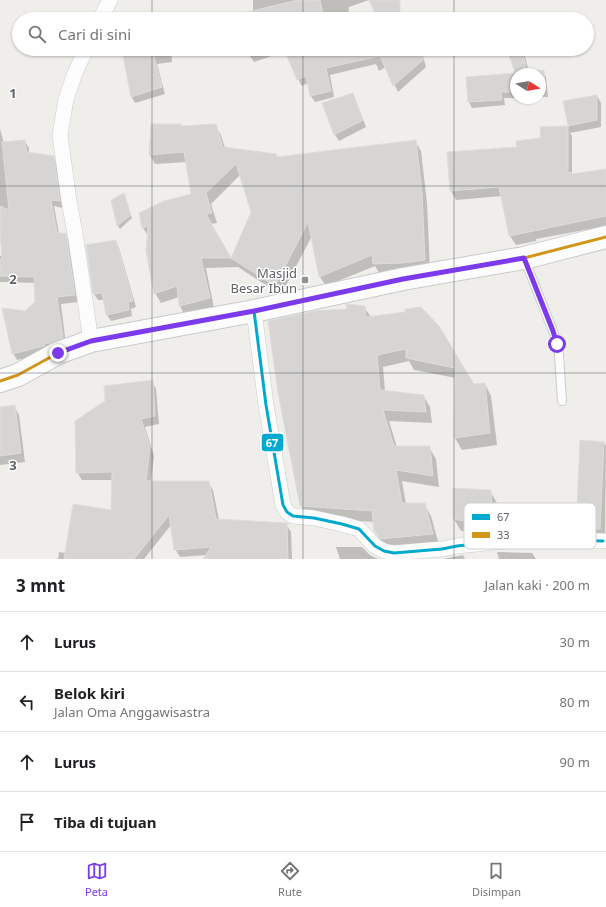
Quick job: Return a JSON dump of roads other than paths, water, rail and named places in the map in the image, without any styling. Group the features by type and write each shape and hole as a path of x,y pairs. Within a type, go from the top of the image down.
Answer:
{"main road":[{"path":"0,381 18,374 58,353 91,341 254,311 403,279 524,258 606,237"}],"street":[{"path":"104,12 110,0"},
{"path":"83,56 66,99 60,135 91,341"},
{"path":"254,311 275,464 283,505 287,512 293,516 314,518 359,529 375,546 384,551 394,553 425,555 442,549 464,545"},
{"path":"596,541 603,541"}],"lane":[{"path":"524,258 557,344 562,401"}],"place":[{"name":"Masjid Besar Ibun","path":"305,280"}]}
